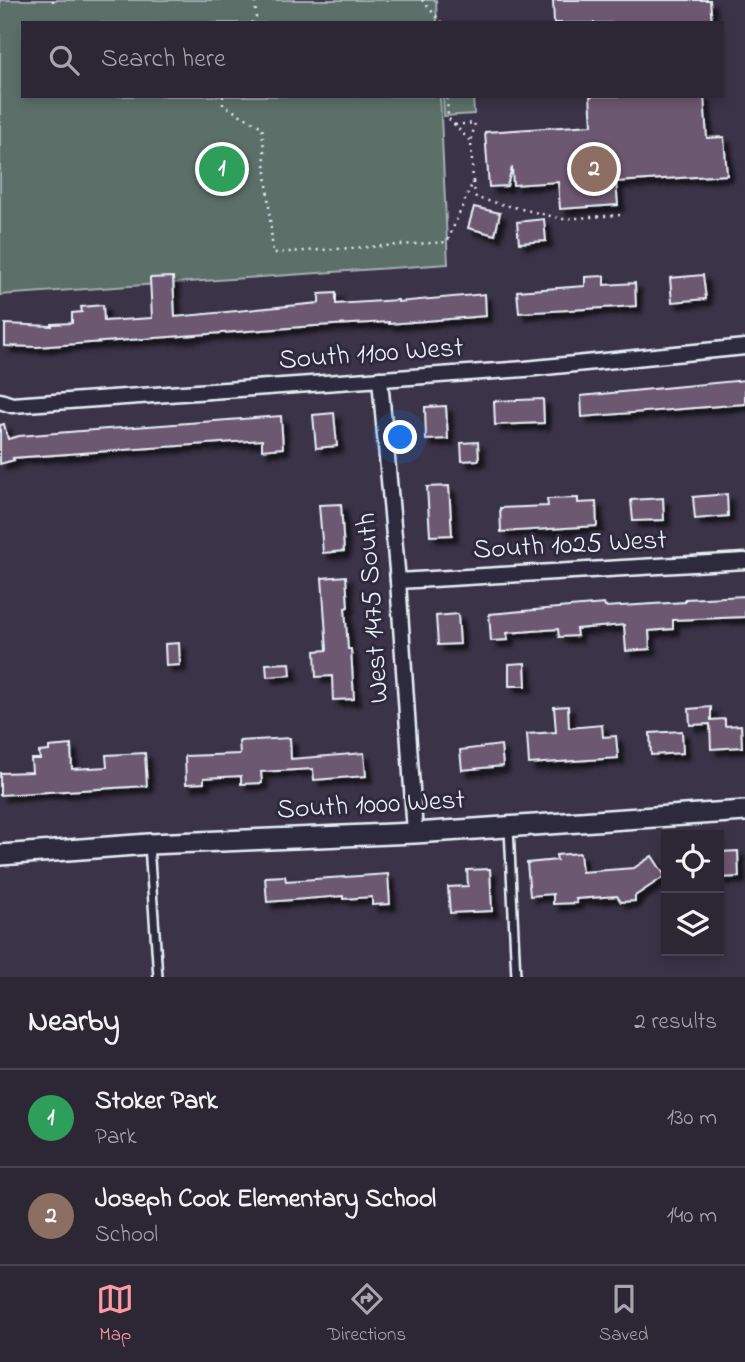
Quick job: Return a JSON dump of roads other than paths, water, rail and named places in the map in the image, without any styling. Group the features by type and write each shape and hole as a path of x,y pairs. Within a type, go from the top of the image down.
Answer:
{"main road":[{"name":"South 1000 West","path":"0,855 149,844 509,828 745,811"}],"street":[{"name":"South 1100 West","path":"0,401 12,405 524,369 745,347"},
{"name":"West 1475 South","path":"380,379 398,581 415,833"},
{"name":"South 1025 West","path":"398,581 745,561"}],"lane":[{"path":"509,828 516,977"},
{"path":"149,844 158,977"}],"place":[{"name":"Stoker Park","path":"222,169"},
{"name":"Joseph Cook Elementary School","path":"594,169"}]}
